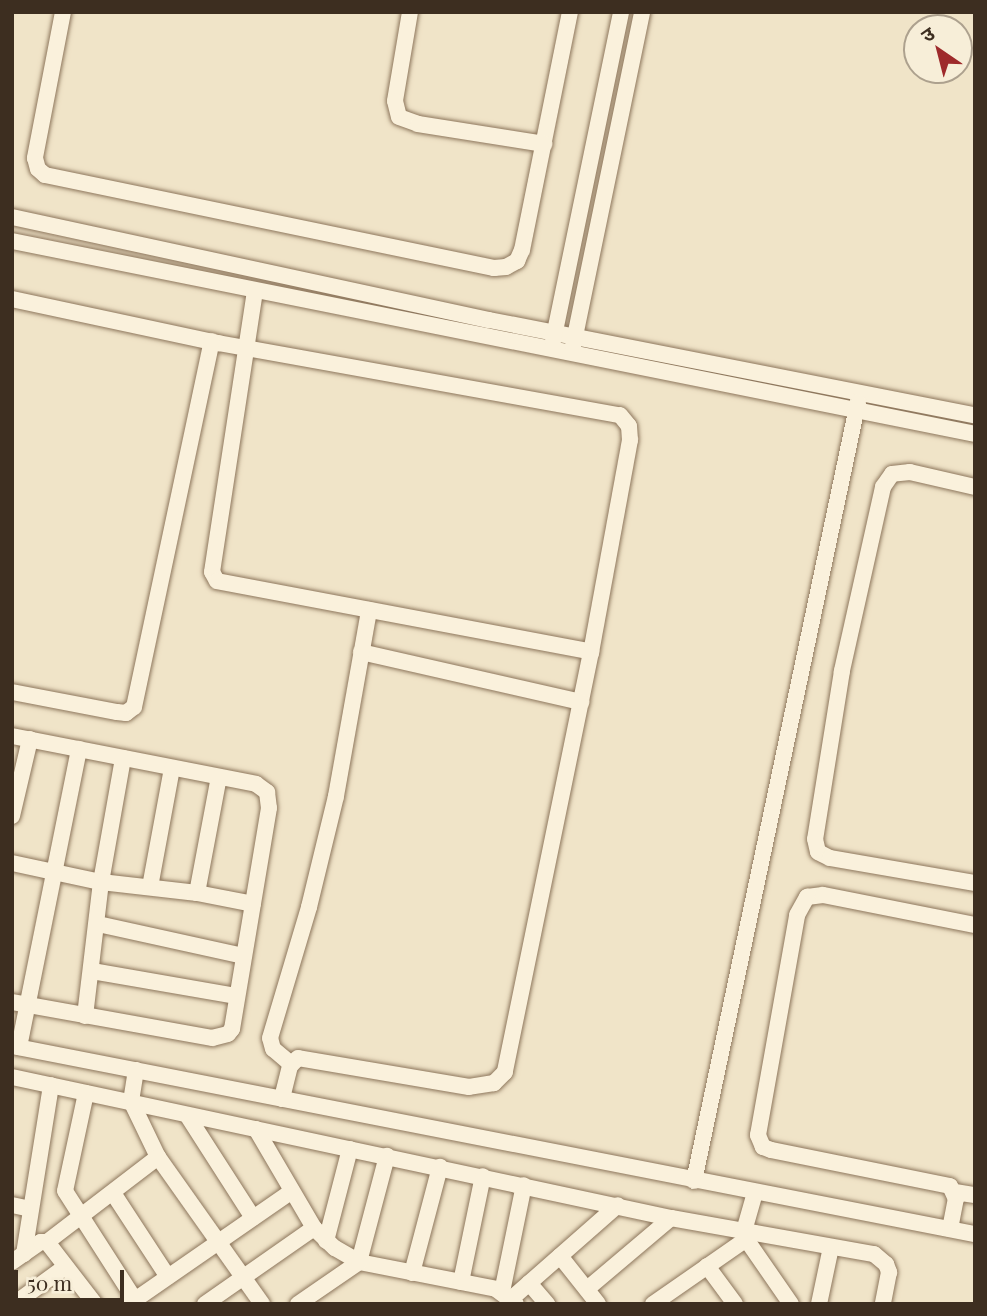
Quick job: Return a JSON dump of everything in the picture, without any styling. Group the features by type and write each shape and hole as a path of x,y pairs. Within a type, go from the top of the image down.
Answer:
{"street":[{"path":"62,12 35,158 38,169 57,178 494,268 506,267 517,261 522,250 570,12"},
{"path":"410,12 395,101 399,117 418,124 544,144"},
{"path":"551,350 621,12"},
{"path":"571,354 642,12"},
{"path":"12,217 555,333 975,415"},
{"path":"12,241 975,434"},
{"path":"255,290 213,576 223,583 591,652"},
{"path":"12,299 245,348 620,415 629,426 630,440 591,652 501,1077 484,1087 470,1087 302,1058 291,1064 282,1099"},
{"path":"12,692 117,712 126,713 134,707 212,341"},
{"path":"694,1181 860,392"},
{"path":"975,487 910,472 892,474 883,487 842,671 815,839 818,852 830,858 975,883"},
{"path":"291,1064 273,1049 271,1038 309,907 336,796 369,610"},
{"path":"361,652 581,702"},
{"path":"12,736 256,784 269,796 232,1029 218,1038 19,1003"},
{"path":"12,816 30,739"},
{"path":"79,749 55,872 19,1003 16,1047 975,1234"},
{"path":"85,1016 101,882 123,758"},
{"path":"150,887 172,768"},
{"path":"197,893 219,777"},
{"path":"12,863 101,882 197,893 253,904"},
{"path":"975,925 823,895 807,897 797,915 758,1135 763,1147 771,1150 950,1186 955,1192 975,1195"},
{"path":"98,924 244,956"},
{"path":"92,971 237,996"},
{"path":"136,1070 131,1101 158,1157 262,1304"},
{"path":"12,1077 748,1234 874,1255 886,1264 889,1281 883,1304"},
{"path":"18,1258 31,1209 51,1085"},
{"path":"86,1093 64,1185 67,1198 132,1302 292,1191"},
{"path":"187,1115 253,1218"},
{"path":"256,1129 314,1228 326,1241 359,1262 461,1282 510,1298"},
{"path":"326,1241 350,1149"},
{"path":"298,1304 359,1262 387,1156"},
{"path":"18,1258 41,1242 47,1242 158,1157"},
{"path":"412,1273 440,1167"},
{"path":"461,1282 483,1176"},
{"path":"510,1298 524,1185"},
{"path":"950,1229 955,1192"},
{"path":"113,1193 168,1278"},
{"path":"755,1193 748,1234 791,1304"},
{"path":"12,1205 31,1209"},
{"path":"510,1298 618,1205"},
{"path":"587,1289 671,1217"},
{"path":"205,1304 314,1228"},
{"path":"653,1304 748,1234"},
{"path":"47,1242 91,1302"},
{"path":"819,1304 831,1247"},
{"path":"560,1256 598,1304"},
{"path":"707,1266 732,1303"},
{"path":"14,1304 65,1267"},
{"path":"529,1283 547,1304"}]}
